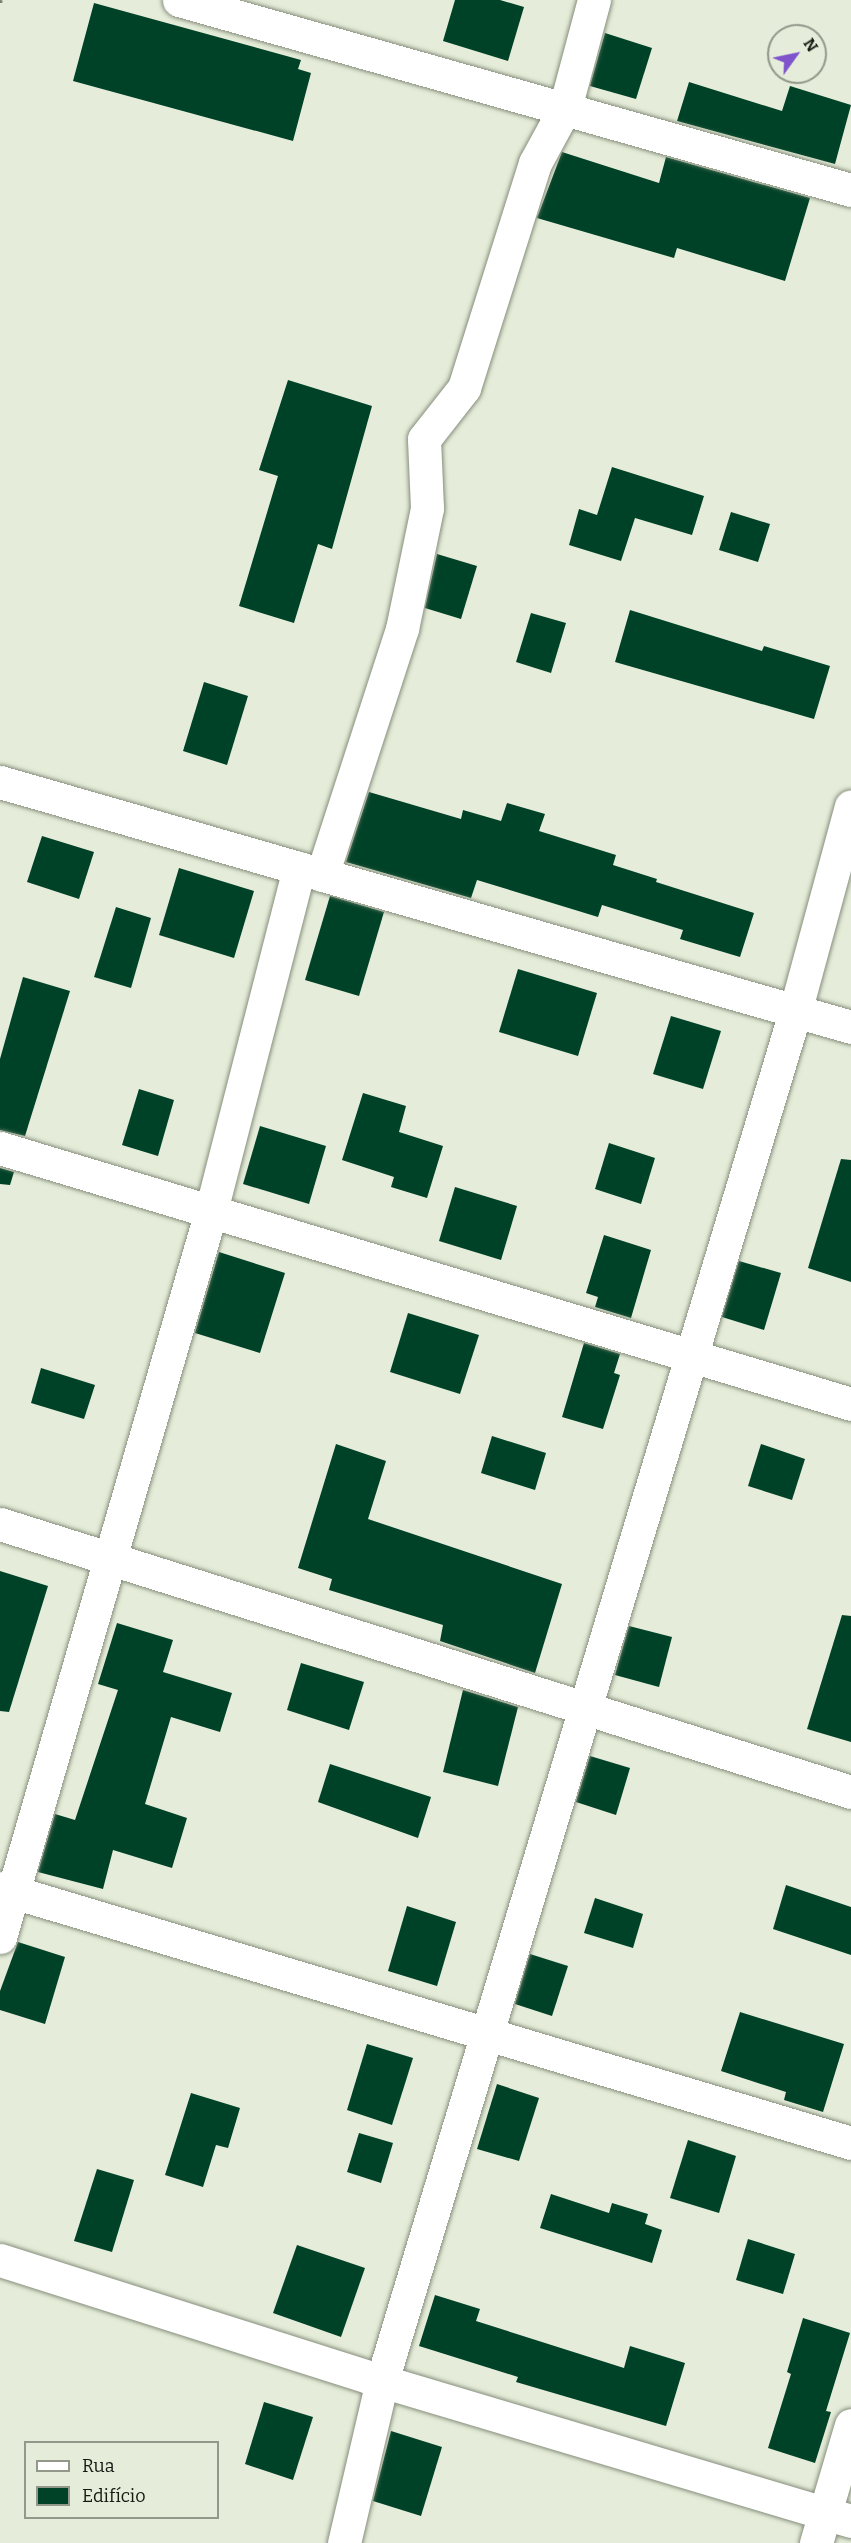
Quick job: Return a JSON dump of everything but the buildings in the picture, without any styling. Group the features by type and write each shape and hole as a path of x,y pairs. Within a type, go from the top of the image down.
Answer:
{"street":[{"path":"179,0 851,190"},
{"path":"0,1937 8,1890 110,1557 311,872 402,629 427,508 424,440 464,388 535,163 565,108 594,0"},
{"path":"0,782 851,1027"},
{"path":"344,2543 382,2381 587,1710 795,1012 851,806"},
{"path":"0,1148 851,1404"},
{"path":"0,1524 851,1792"},
{"path":"8,1890 486,2036 851,2143"},
{"path":"0,2260 382,2381 838,2516"},
{"path":"816,2543 838,2516 851,2425"}]}
